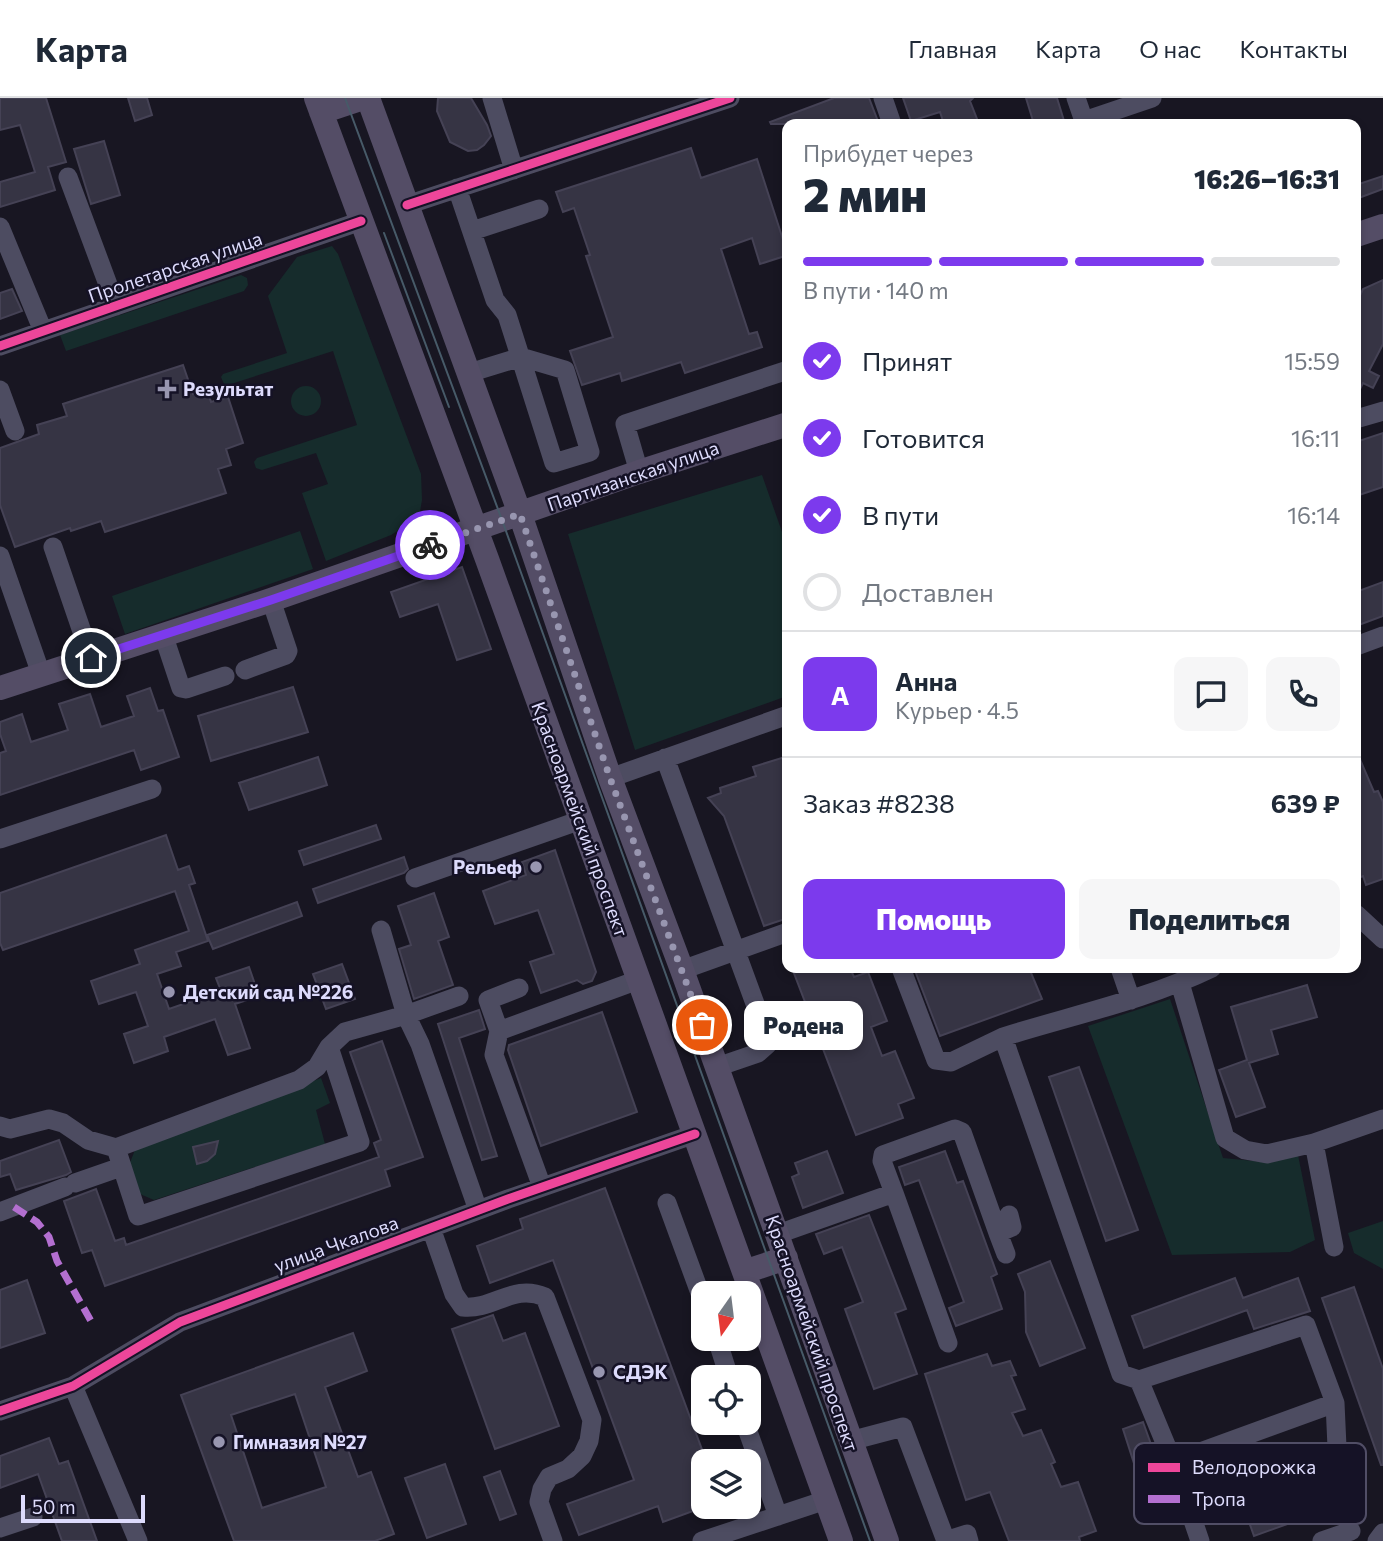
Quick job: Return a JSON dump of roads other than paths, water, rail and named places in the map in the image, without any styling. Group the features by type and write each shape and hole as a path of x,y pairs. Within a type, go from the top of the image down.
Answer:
{"main road":[{"path":"318,105 365,98"},
{"name":"Красноармейский проспект","path":"365,98 470,373 610,778 778,1234 887,1541"},
{"name":"Красноармейский проспект","path":"318,105 476,528 746,1281"},
{"path":"1361,233 1383,226"},
{"name":"Партизанская улица","path":"0,688 271,600 639,472 782,426"},
{"path":"744,1272 786,1258"},
{"name":"Красноармейский проспект","path":"761,1327 841,1541"}],"street":[{"path":"492,98 514,170"},
{"path":"407,205 730,98"},
{"path":"883,98 890,119"},
{"path":"1076,98 1084,119"},
{"path":"1096,119 1152,98"},
{"path":"68,177 116,306"},
{"path":"457,188 495,300 507,315 521,357 554,463 590,452 565,370 521,357 470,373"},
{"path":"472,231 539,209"},
{"name":"Пролетарская улица","path":"0,346 361,221"},
{"path":"0,227 43,331"},
{"path":"639,472 625,424 782,372"},
{"path":"0,390 15,432"},
{"path":"1361,418 1383,411"},
{"path":"53,547 91,658"},
{"path":"0,556 41,674"},
{"path":"245,670 286,655 288,651 271,600"},
{"path":"163,634 181,688 186,689 225,676"},
{"path":"1361,644 1383,636"},
{"path":"610,778 782,717"},
{"path":"665,758 768,1039 767,1045 758,1053 717,1067"},
{"path":"0,839 152,789"},
{"path":"415,878 581,820"},
{"path":"1361,919 1383,939"},
{"path":"381,930 406,1015 420,1044 478,1210"},
{"path":"682,970 782,934"},
{"path":"903,973 936,1060 951,1062 1003,1037 1131,1000 1201,973"},
{"path":"1121,973 1131,1000"},
{"path":"499,1031 638,980"},
{"path":"1180,983 1225,1138 1245,1150 1267,1154 1314,1143 1383,1119"},
{"path":"519,988 488,1000 499,1031 494,1055 542,1187"},
{"path":"0,1212 70,1185 118,1158 299,1080 317,1067 329,1047 345,1032 406,1015 459,996"},
{"path":"1003,1037 1121,1374 1139,1380 1306,1325 1335,1403 1337,1443"},
{"path":"0,1126 10,1129 49,1119 63,1122 118,1158 138,1216 360,1142 329,1047"},
{"path":"948,1343 882,1161 883,1155 950,1130 962,1132 1006,1254"},
{"name":"улица Чкалова","path":"0,1410 73,1386 180,1322 478,1210 695,1135"},
{"path":"1314,1143 1334,1247"},
{"path":"778,1234 894,1193"},
{"path":"667,1203 696,1281"},
{"path":"998,1233 1012,1227 1009,1215"},
{"path":"431,1228 454,1294 463,1307 477,1308 523,1292 532,1291 545,1297 592,1420 589,1441 582,1456 568,1469 549,1477 541,1489 540,1502 553,1541"},
{"path":"1139,1380 1165,1443"},
{"path":"73,1386 138,1541"},
{"path":"1225,1443 1335,1403"},
{"path":"850,1441 903,1427 946,1541 967,1534 970,1541"},
{"path":"749,1435 778,1516"},
{"path":"702,1541 826,1500"},
{"path":"0,1528 33,1517"},
{"path":"1194,1524 1200,1541"},
{"path":"1322,1541 1351,1531"},
{"path":"1377,1541 1383,1533"}],"tram line":[{"path":"345,98 502,520 870,1541"},
{"path":"384,233 449,407"}],"place":[{"name":"Результат","path":"167,389"},
{"name":"Рельеф","path":"536,867"},
{"name":"Детский сад №226","path":"169,992"},
{"name":"Родена","path":"702,1025"},
{"name":"СДЭК","path":"599,1372"},
{"name":"Гимназия №27","path":"219,1442"}]}
